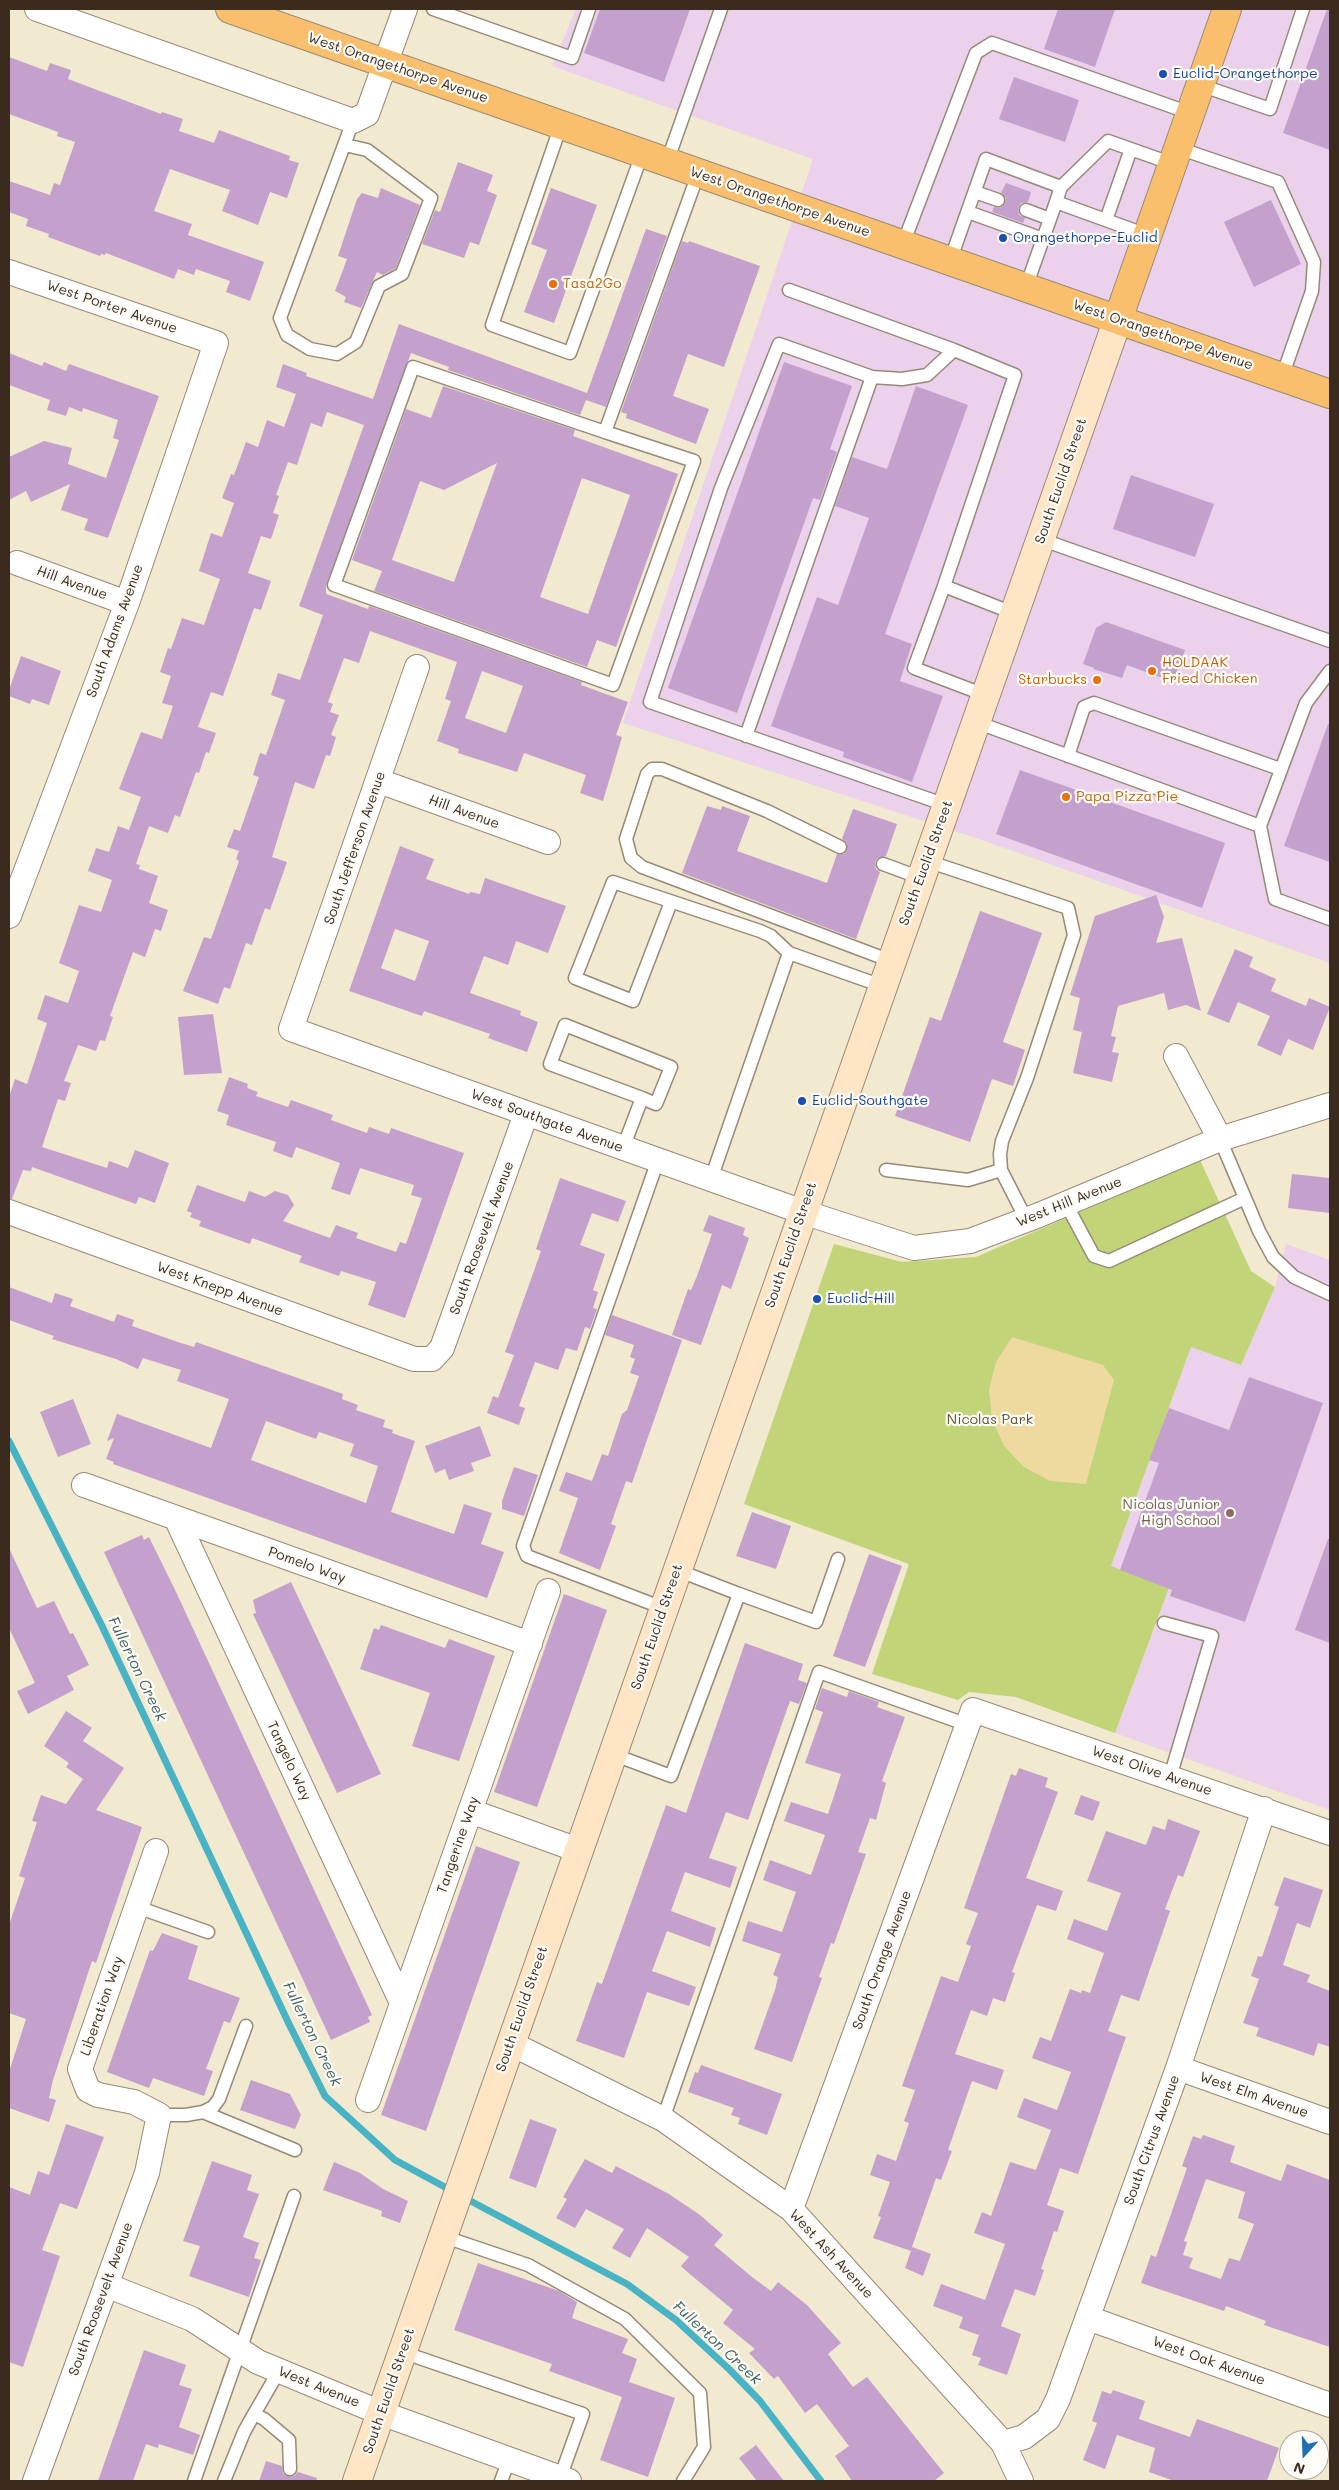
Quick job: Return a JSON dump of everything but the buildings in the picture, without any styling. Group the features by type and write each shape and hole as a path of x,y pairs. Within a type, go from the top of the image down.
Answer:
{"main road":[{"name":"West Orangethorpe Avenue","path":"230,9 1330,394"},
{"name":"South Euclid Street","path":"357,2481 676,1570 1227,9"}],"street":[{"path":"37,9 353,121 367,114 405,9"},
{"name":"West Porter Avenue","path":"9,272 216,343"},
{"name":"South Adams Avenue","path":"9,916 17,866 126,603 216,343"},
{"name":"Hill Avenue","path":"17,563 126,603"},
{"name":"South Jefferson Avenue","path":"291,1029 418,667"},
{"name":"Hill Avenue","path":"379,781 548,842"},
{"name":"West Southgate Avenue","path":"291,1029 803,1212"},
{"path":"1176,1056 1220,1139"},
{"name":"West Hill Avenue","path":"803,1212 914,1248 970,1240 1066,1204 1220,1139 1330,1105"},
{"name":"South Roosevelt Avenue","path":"432,1359 442,1348 526,1114"},
{"name":"West Knepp Avenue","path":"9,1212 414,1359 432,1359"},
{"name":"Pomelo Way","path":"84,1485 530,1644"},
{"name":"Tangelo Way","path":"176,1518 402,2003"},
{"name":"Tangerine Way","path":"368,2100 548,1591"},
{"name":"West Olive Avenue","path":"971,1717 1170,1777 1330,1832"},
{"name":"South Orange Avenue","path":"791,2210 971,1717"},
{"name":"South Citrus Avenue","path":"1003,2443 1024,2437 1048,2419 1058,2399 1178,2068 1264,1809"},
{"path":"470,1811 578,1850"},
{"name":"Liberation Way","path":"156,1851 80,2069 88,2090 98,2095 134,2102 158,2115"},
{"name":"West Ash Avenue","path":"510,2043 663,2119 791,2210 1003,2443 1021,2481"},
{"name":"West Elm Avenue","path":"1178,2068 1330,2122"},
{"name":"South Roosevelt Avenue","path":"35,2481 147,2173 158,2115"},
{"name":"West Avenue","path":"106,2285 192,2319 258,2362 381,2413 505,2470 564,2480"},
{"name":"West Oak Avenue","path":"1088,2318 1330,2405"}],"lane":[{"path":"433,9 572,58 589,9"},
{"path":"561,126 492,325 570,353 721,9"},
{"path":"1200,85 1270,108 1303,9"},
{"path":"903,244 976,53 992,43 1190,113"},
{"path":"345,145 367,150 431,198 402,274 379,286 356,342 337,354 310,349 287,335 280,318 353,121"},
{"path":"1026,287 1061,187 1108,141 1131,149 1175,156 1278,182 1314,262 1312,291 1282,377"},
{"path":"1106,220 1131,149"},
{"path":"950,261 986,159 1061,187"},
{"path":"606,432 698,174"},
{"path":"975,192 998,200"},
{"path":"1056,202 1147,235"},
{"path":"1026,210 1050,219"},
{"path":"968,212 1043,239"},
{"path":"789,290 954,350 1014,375 944,586 914,668 985,695"},
{"path":"946,805 650,702 721,488 779,344 872,377 902,379 927,374 954,350"},
{"path":"413,367 606,432 694,461 613,685 334,585 413,367"},
{"path":"746,736 872,377"},
{"path":"1040,539 1330,641"},
{"path":"944,586 1013,613"},
{"path":"1330,671 1306,703 1260,826 1275,899 1330,919"},
{"path":"1068,756 1084,707 1094,703 1280,769"},
{"path":"976,722 1260,826"},
{"path":"840,847 767,811 662,768 652,769 647,774 626,839 631,858 642,867 891,961"},
{"path":"883,864 924,869 1068,908 1074,935 1002,1141 1000,1154 1001,1170 1026,1219"},
{"path":"671,902 633,1001 575,978 613,882 760,931 771,936 789,953 882,986"},
{"path":"712,1179 789,953"},
{"path":"565,1025 670,1066 656,1104 642,1098 550,1064 565,1025"},
{"path":"623,1148 642,1098"},
{"path":"1220,1139 1259,1231 1273,1257 1294,1277 1330,1294"},
{"path":"658,1160 523,1546 527,1556 663,1608"},
{"path":"886,1170 968,1180 1001,1170"},
{"path":"1066,1204 1094,1256 1109,1262 1245,1198"},
{"path":"676,1570 816,1622 838,1559"},
{"path":"612,1754 671,1776 739,1594"},
{"path":"1164,1623 1212,1636 1170,1777"},
{"path":"663,2119 819,1672 971,1717"},
{"path":"137,1907 208,1932"},
{"path":"158,2115 203,2112 213,2107 219,2100 246,2026"},
{"path":"203,2112 295,2150"},
{"path":"194,2481 294,2196"},
{"path":"445,2228 528,2265 625,2319 700,2393 704,2447 683,2481"},
{"path":"402,2352 583,2414 564,2480"},
{"path":"224,2481 244,2432 279,2371"},
{"path":"254,2414 264,2419 289,2440 290,2469"}],"shaded area":[{"path":"576,9 1330,9 1330,963 976,838 623,723 813,159 552,66"},
{"name":"Nicolas Junior High School","path":"1286,1244 1330,1260 1330,1810 1115,1733 1169,1589 1111,1566 1191,1347 1241,1365 1275,1287"}],"green space":[{"name":"Nicolas Park","path":"1200,1160 1251,1271 1275,1287 1241,1365 1191,1347 1111,1566 1169,1588 1115,1733 1016,1697 969,1692 958,1700 872,1674 909,1564 744,1504 834,1244 902,1262 976,1257"}],"sand":[{"path":"1012,1337 1103,1365 1114,1380 1086,1484 1050,1481 1024,1467 1004,1446 992,1419 989,1390 996,1362"}],"waterway":[{"name":"Fullerton Creek","path":"9,1441 102,1626 289,2024 325,2096 395,2160 454,2192"},
{"name":"Fullerton Creek","path":"463,2197 627,2284 676,2320 760,2401 821,2481"}],"place":[{"name":"Euclid-Orangethorpe","path":"1163,74"},
{"name":"Orangethorpe-Euclid","path":"1003,238"},
{"name":"Tasa2Go","path":"553,284"},
{"name":"HOLDAAK Fried Chicken","path":"1152,671"},
{"name":"Starbucks","path":"1097,680"},
{"name":"Papa Pizza Pie","path":"1066,797"},
{"name":"Euclid-Southgate","path":"802,1101"},
{"name":"Euclid-Hill","path":"817,1299"},
{"name":"Nicolas Junior High School","path":"1230,1513"}]}
